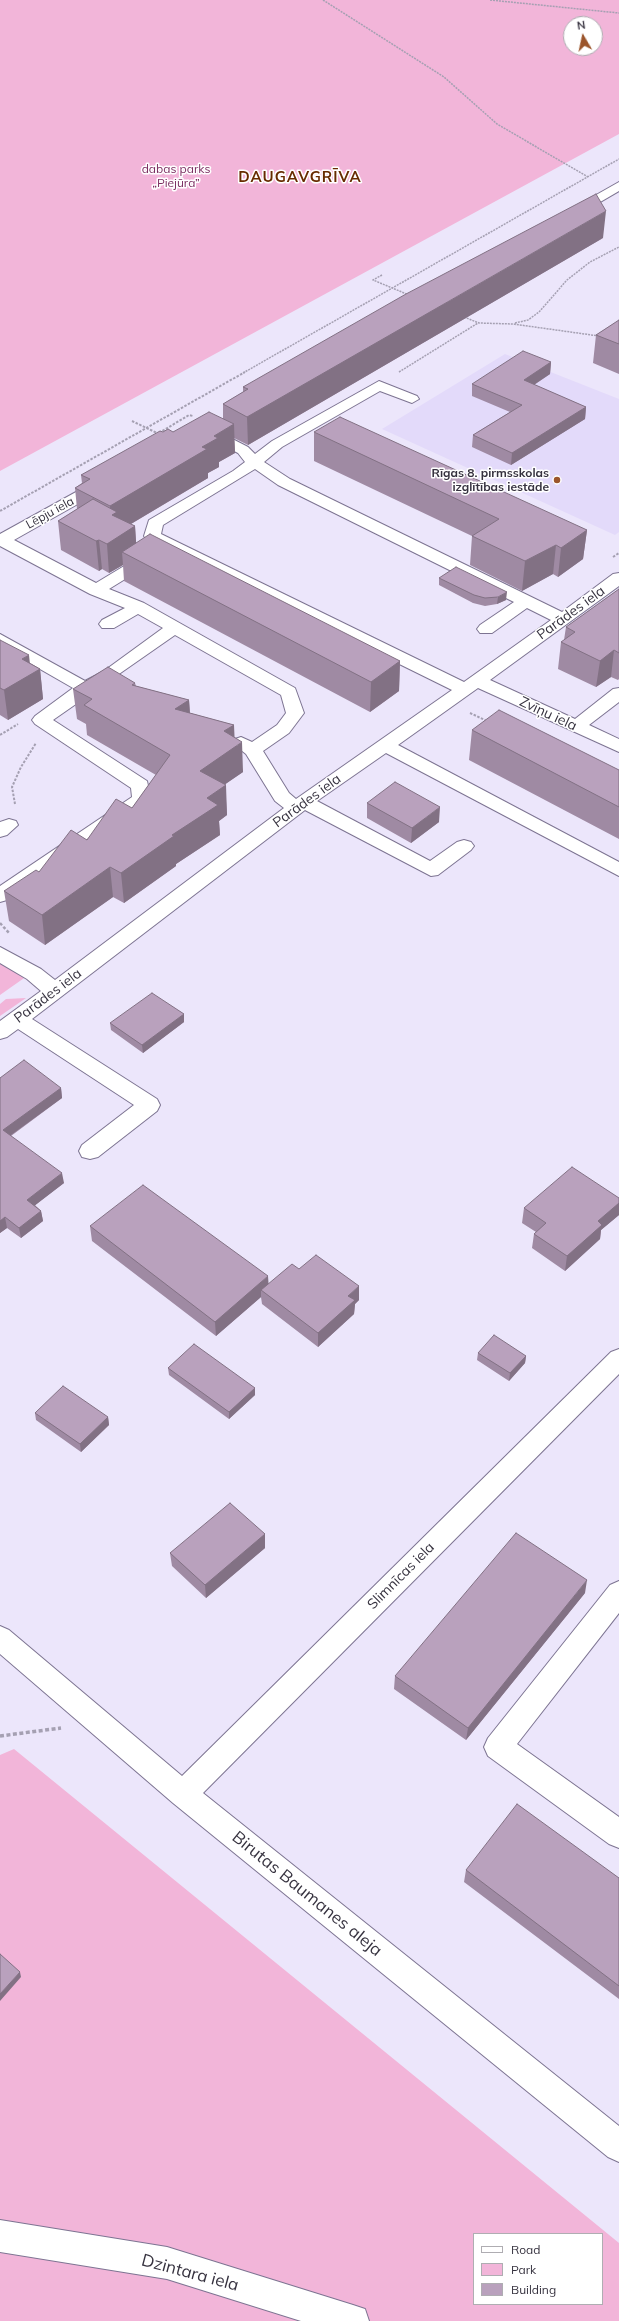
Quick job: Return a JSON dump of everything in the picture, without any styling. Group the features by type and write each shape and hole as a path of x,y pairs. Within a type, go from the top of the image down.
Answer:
{"street":[{"path":"561,219 618,188"},
{"path":"254,462 276,444 379,384 412,399"},
{"path":"176,442 200,423 215,420"},
{"path":"200,423 243,450 254,462 284,482 563,619"},
{"name":"Zvīņu iela","path":"254,462 239,474 155,523 152,536 470,685 576,727 619,746"},
{"name":"Lēpju iela","path":"1,540 114,477"},
{"path":"1,540 96,590 138,608 289,692 295,713 283,729 253,750"},
{"path":"96,590 171,544"},
{"name":"Parādes iela","path":"0,1032 300,805 619,578"},
{"path":"486,629 526,601"},
{"path":"108,624 138,608"},
{"path":"3,889 142,799 140,785 47,726 41,720 85,688 118,677 174,628"},
{"path":"0,639 85,688"},
{"path":"576,727 619,693"},
{"path":"226,735 253,750 282,797 431,870 464,846"},
{"path":"385,745 619,870"},
{"path":"0,954 34,974 54,991"},
{"path":"17,1019 149,1105 90,1151"},
{"name":"Slimnīcas iela","path":"183,1794 619,1359"},
{"path":"619,1593 498,1747 619,1834"},
{"name":"Birutas Baumanes aleja","path":"0,1638 183,1794 619,2146"},
{"name":"Dzintara iela","path":"0,2236 167,2263 353,2321"}],"path":[{"path":"323,0 444,77 471,98 498,124 588,177"},
{"path":"490,0 619,13"},
{"path":"0,511 619,159"},
{"path":"513,324 528,320 539,312 567,280 590,262 619,247"},
{"path":"382,275 373,280 411,296"},
{"path":"464,317 479,323 513,324 604,337"},
{"path":"379,384 479,323"},
{"path":"158,434 189,415 200,423"},
{"path":"132,421 176,442"},
{"path":"465,710 493,725"},
{"path":"0,735 20,722"},
{"path":"5,828 16,810 12,787 20,767 47,726"},
{"path":"0,1736 20,1732 100,1724"}],"shaded area":[{"name":"Rīgas 8. pirmsskolas izglītības iestāde","path":"505,354 619,399 619,532 615,535 382,429"}],"green space":[{"name":"dabas parks „Piejūra”","path":"0,0 619,0 619,134 0,471"},
{"path":"0,962 27,976 0,995"},
{"path":"26,998 0,1016 0,1004 6,999"},
{"path":"14,1749 619,2243 619,2321 0,2321 0,1755"}],"building":[{"path":"596,194 606,211 247,417 223,404 248,389 243,387 406,294"},
{"path":"619,320 619,344 596,335"},
{"path":"523,351 551,362 524,380 586,407 512,453 473,435 522,405 472,384"},
{"path":"209,412 234,424 214,436 218,438 202,447 207,449 110,506 75,488 90,479 81,475 160,431 163,432 168,429 173,432"},
{"path":"340,417 587,530 561,548 556,545 525,561 472,536 499,519 314,432"},
{"path":"93,499 117,512 112,515 135,526 107,544 99,540 96,541 58,521"},
{"path":"150,534 400,661 371,682 122,552"},
{"path":"456,567 507,592 498,597 485,598 474,595 439,578"},
{"path":"619,589 619,653 614,650 600,661 561,642 575,632 566,627"},
{"path":"0,640 29,655 22,659 40,669 4,690 0,688"},
{"path":"108,667 135,683 132,685 189,700 175,709 234,725 224,731 242,742 200,771 226,785 207,798 218,805 172,835 174,836 121,873 110,867 42,915 4,891 36,870 39,872 71,830 87,840 116,799 132,808 170,755 84,705 92,699 73,689"},
{"path":"499,710 619,770 619,807 472,730"},
{"path":"395,782 440,807 412,828 367,803"},
{"path":"152,993 184,1014 142,1045 110,1023"},
{"path":"24,1060 61,1088 3,1130 62,1173 27,1200 41,1211 19,1228 5,1217 0,1221 0,1078"},
{"path":"572,1167 619,1198 619,1203 598,1221 602,1225 567,1256 534,1234 546,1223 524,1208"},
{"path":"143,1185 268,1276 215,1322 90,1226"},
{"path":"316,1255 359,1286 348,1296 355,1300 318,1333 261,1290 292,1264 299,1269"},
{"path":"494,1335 526,1356 510,1373 478,1353"},
{"path":"194,1344 255,1388 229,1412 168,1368"},
{"path":"63,1386 108,1417 80,1444 35,1413"},
{"path":"230,1503 265,1534 205,1585 170,1553"},
{"path":"516,1533 587,1580 468,1728 395,1676"},
{"path":"517,1804 619,1878 619,1986 466,1870"},
{"path":"0,1954 20,1972 0,1994"}],"place":[{"name":"Rīgas 8. pirmsskolas izglītības iestāde","path":"557,480"}],"district":[{"name":"DAUGAVGRĪVA","path":"300,177"}]}
